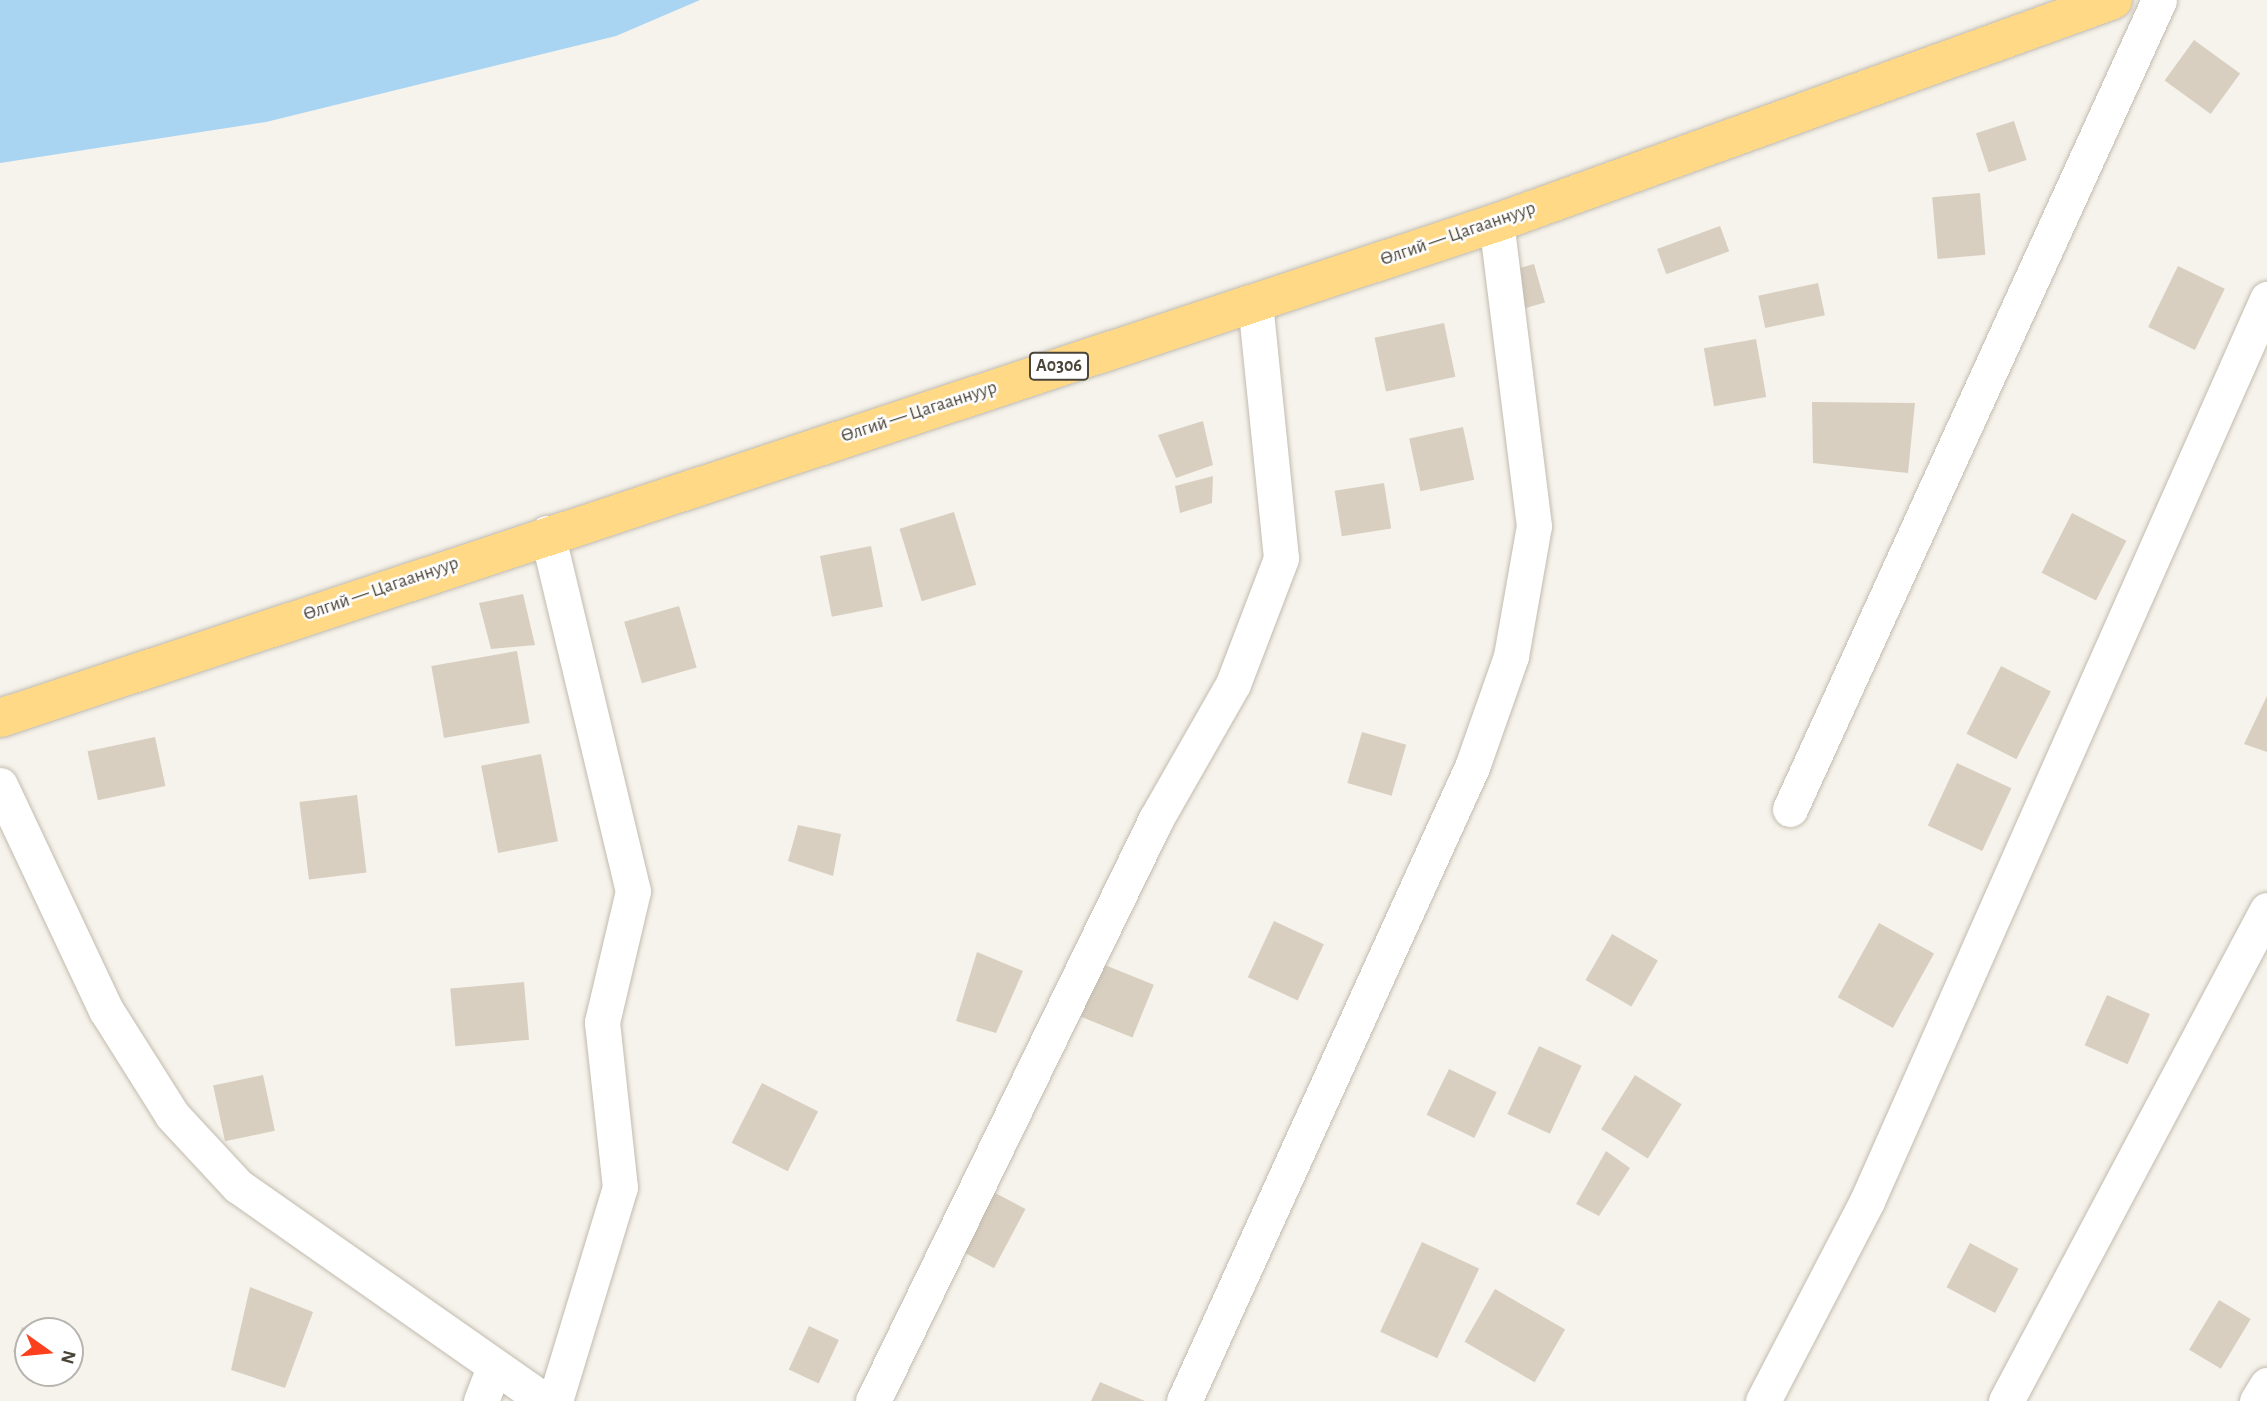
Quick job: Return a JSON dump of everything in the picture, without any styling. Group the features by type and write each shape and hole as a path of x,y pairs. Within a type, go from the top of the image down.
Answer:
{"highway":[{"name":"Өлгий — Цагааннуур","path":"0,718 547,533 1496,223 2113,0"}],"street":[{"path":"1790,809 2159,0"},
{"path":"1184,1401 1472,767 1511,656 1534,526 1496,223"},
{"path":"1763,1401 1872,1188 2267,299"},
{"path":"873,1401 1156,820 1233,684 1281,558 1255,302"},
{"path":"547,533 633,891 602,1022 620,1187 555,1401"},
{"path":"0,785 106,1010 172,1115 238,1186 487,1386 545,1401"},
{"path":"2006,1401 2267,910"},
{"path":"2257,1401 2267,1385"}],"water":[{"path":"0,0 700,0 616,36 266,122 0,163"}],"building":[{"path":"2194,40 2240,74 2211,114 2165,80"},
{"path":"2014,121 2027,160 1989,172 1976,133"},
{"path":"1980,193 1985,255 1938,259 1932,197"},
{"path":"1720,226 1729,251 1666,274 1657,249"},
{"path":"1534,264 1545,302 1502,315 1491,276"},
{"path":"2178,266 2225,289 2195,350 2148,327"},
{"path":"1818,283 1825,315 1765,328 1758,296"},
{"path":"1444,323 1455,377 1386,392 1375,338"},
{"path":"1756,339 1766,397 1714,406 1704,348"},
{"path":"1812,402 1915,403 1908,473 1813,463"},
{"path":"1203,421 1213,465 1176,478 1158,435"},
{"path":"1463,427 1474,480 1420,491 1409,438"},
{"path":"1213,476 1212,503 1180,513 1175,486"},
{"path":"1384,483 1391,528 1342,536 1335,491"},
{"path":"954,512 976,585 922,601 899,529"},
{"path":"2072,513 2126,541 2096,600 2042,573"},
{"path":"871,546 883,607 832,617 820,556"},
{"path":"523,594 535,645 491,649 479,603"},
{"path":"679,606 697,668 642,683 624,622"},
{"path":"517,651 530,723 444,738 431,666"},
{"path":"2001,666 2051,691 2016,759 1966,734"},
{"path":"2267,696 2267,752 2244,744"},
{"path":"1362,732 1406,745 1392,796 1347,783"},
{"path":"155,737 165,786 98,800 88,751"},
{"path":"541,754 558,841 498,853 481,766"},
{"path":"1957,763 2011,788 1982,851 1928,826"},
{"path":"357,795 367,872 309,879 299,802"},
{"path":"798,825 841,834 833,876 788,861"},
{"path":"1274,921 1324,944 1298,1000 1248,977"},
{"path":"1879,923 1934,954 1893,1028 1838,997"},
{"path":"1612,934 1658,960 1631,1006 1586,980"},
{"path":"977,952 1023,971 996,1033 956,1021"},
{"path":"1100,963 1154,985 1132,1038 1079,1016"},
{"path":"524,982 529,1040 455,1046 450,988"},
{"path":"2107,995 2150,1014 2128,1064 2085,1045"},
{"path":"1539,1046 1582,1066 1550,1134 1507,1114"},
{"path":"1449,1069 1497,1092 1474,1138 1427,1115"},
{"path":"263,1075 275,1131 225,1141 213,1086"},
{"path":"1635,1075 1682,1104 1648,1158 1601,1129"},
{"path":"762,1083 818,1112 788,1171 732,1143"},
{"path":"1606,1151 1630,1168 1599,1216 1576,1204"},
{"path":"984,1187 1025,1209 994,1268 953,1246"},
{"path":"1422,1242 1479,1269 1437,1358 1380,1332"},
{"path":"1970,1243 2019,1269 1995,1313 1947,1287"},
{"path":"250,1287 313,1312 285,1388 231,1370"},
{"path":"1495,1289 1565,1330 1535,1382 1464,1342"},
{"path":"2219,1300 2251,1319 2221,1369 2189,1350"},
{"path":"809,1326 839,1340 819,1383 789,1370"},
{"path":"1100,1382 1145,1401 1091,1401"}]}
